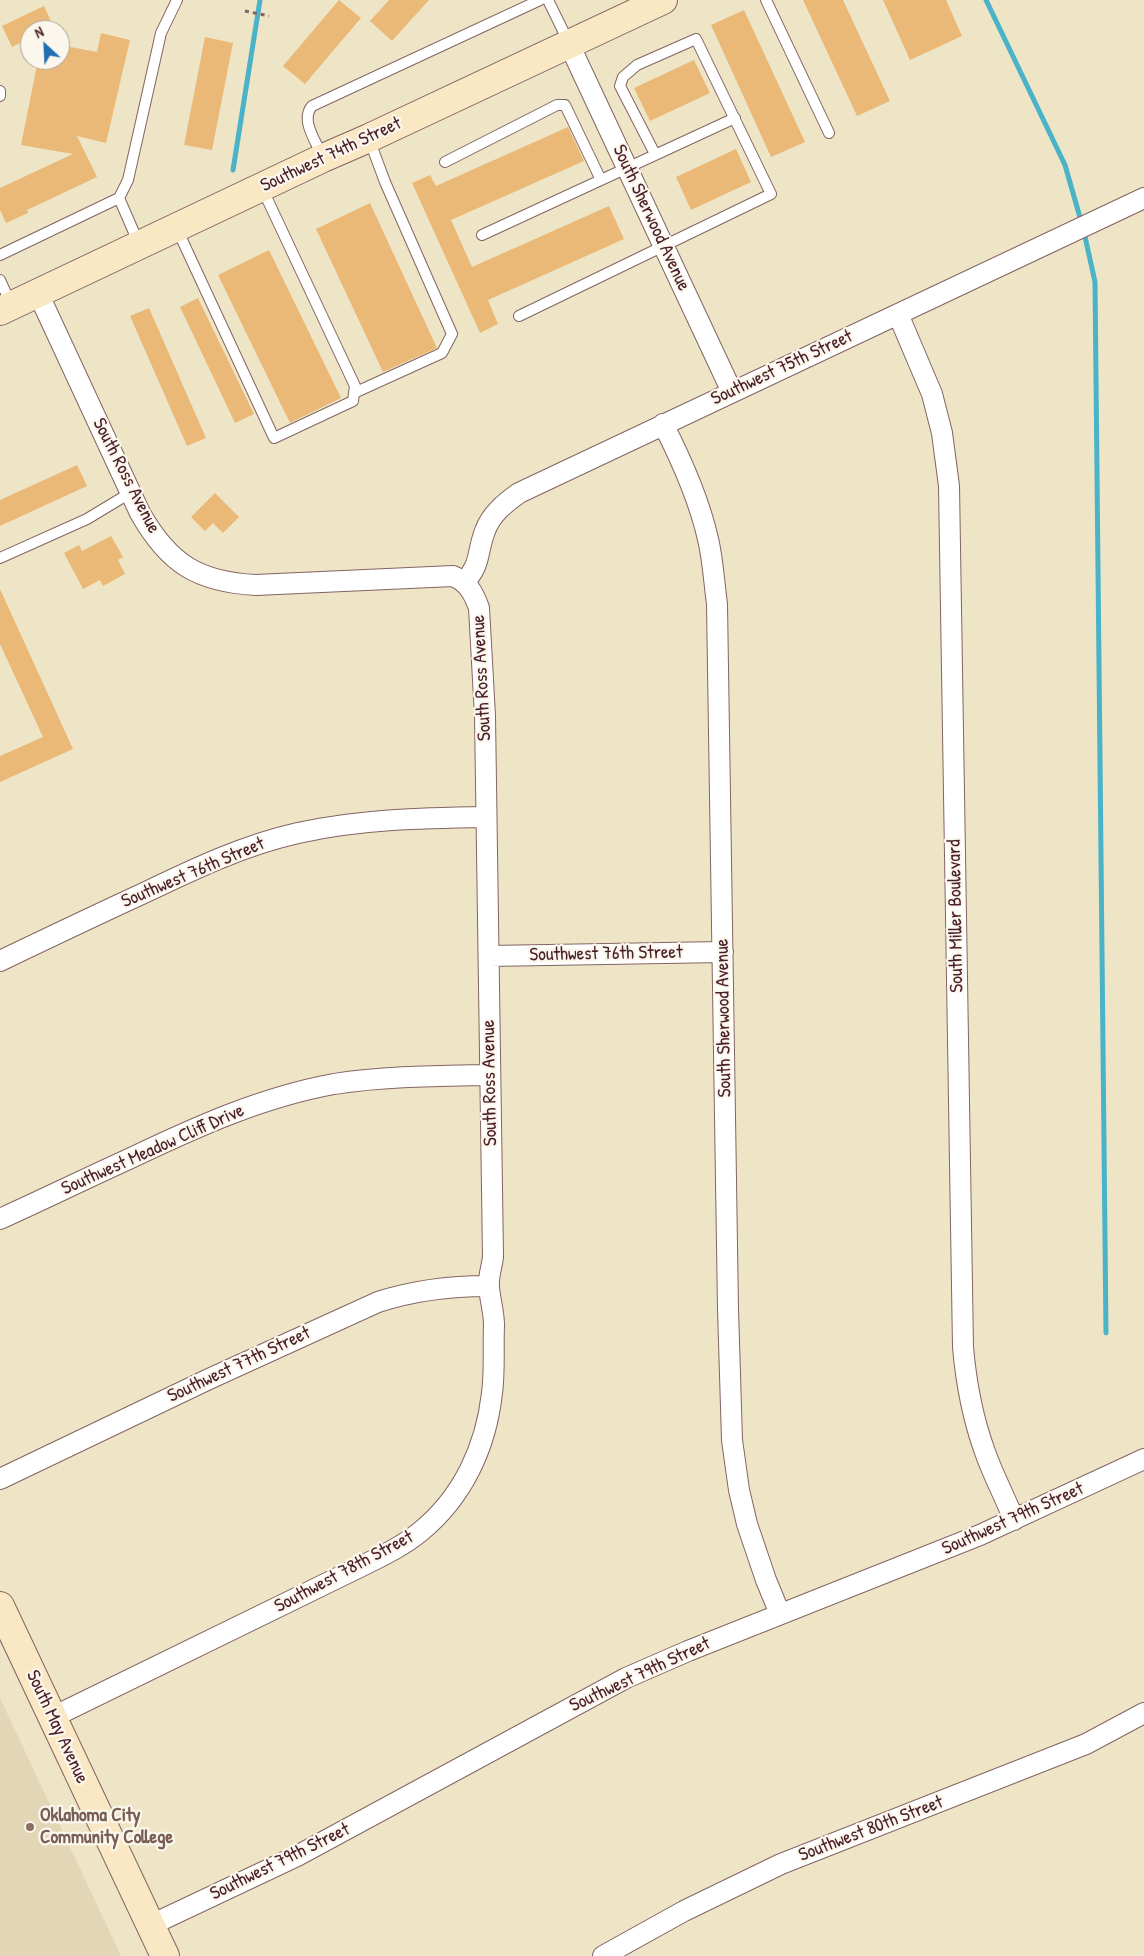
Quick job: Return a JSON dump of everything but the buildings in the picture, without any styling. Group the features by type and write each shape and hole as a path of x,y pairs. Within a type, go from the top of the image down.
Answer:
{"main road":[{"name":"Southwest 74th Street","path":"6,308 663,0"},
{"name":"South May Avenue","path":"0,1606 7,1636 53,1718 165,1956"}],"street":[{"name":"South Sherwood Avenue","path":"569,44 732,392"},
{"name":"Southwest 75th Street","path":"464,582 476,566 484,532 491,519 508,501 538,483 1144,198"},
{"name":"South Ross Avenue","path":"38,293 130,493 147,524 165,548 184,566 214,580 226,583 256,585 440,575 453,576 464,582 472,592 479,608 485,716 493,1257 488,1286"},
{"name":"South Miller Boulevard","path":"898,314 932,394 942,433 949,486 963,1347 971,1399 979,1434 985,1453 1014,1520"},
{"name":"South Sherwood Avenue","path":"663,424 678,453 704,521 709,541 716,595 728,1309 732,1440 739,1490 747,1524 763,1572 780,1614"},
{"name":"Southwest 76th Street","path":"0,961 186,873 268,841 297,833 384,820 486,817"},
{"name":"Southwest 76th Street","path":"489,956 723,952"},
{"name":"Southwest Meadow Cliff Drive","path":"0,1219 214,1119 264,1102 332,1085 359,1081 489,1075"},
{"name":"Southwest 77th Street","path":"0,1479 209,1379 378,1302 436,1288 488,1286"},
{"name":"Southwest 78th Street","path":"53,1718 368,1563 398,1547 421,1531 436,1517 450,1500 474,1463 488,1419 493,1391 494,1316 488,1286"},
{"name":"Southwest 79th Street","path":"151,1925 297,1856 626,1678 688,1651 1014,1520 1144,1459"},
{"name":"Southwest 80th Street","path":"603,1956 684,1911 781,1864 1086,1744 1144,1713"}],"lane":[{"path":"0,254 119,198 128,180 161,33 177,0"},
{"path":"323,158 307,121 308,112 312,106 540,0"},
{"path":"548,0 569,44"},
{"path":"766,0 829,133"},
{"path":"519,316 771,194 696,39 637,65 623,78 620,86 655,154"},
{"path":"0,91 0,96"},
{"path":"445,162 557,105 565,105 601,180"},
{"path":"482,234 735,118"},
{"path":"354,392 442,353 452,334 384,182 369,138"},
{"path":"177,228 274,438 353,401 355,386 262,188"},
{"path":"119,198 140,245"},
{"path":"0,280 6,308"},
{"path":"0,558 87,519 130,493"}],"path":[{"path":"245,11 269,16"}],"shaded area":[{"name":"Oklahoma City Community College","path":"0,1698 121,1956 0,1956"}],"waterway":[{"path":"233,170 260,0"},
{"path":"986,0 1065,165 1081,221"},
{"path":"1084,232 1095,282 1106,1333"}],"place":[{"name":"Oklahoma City Community College","path":"30,1827"}]}
